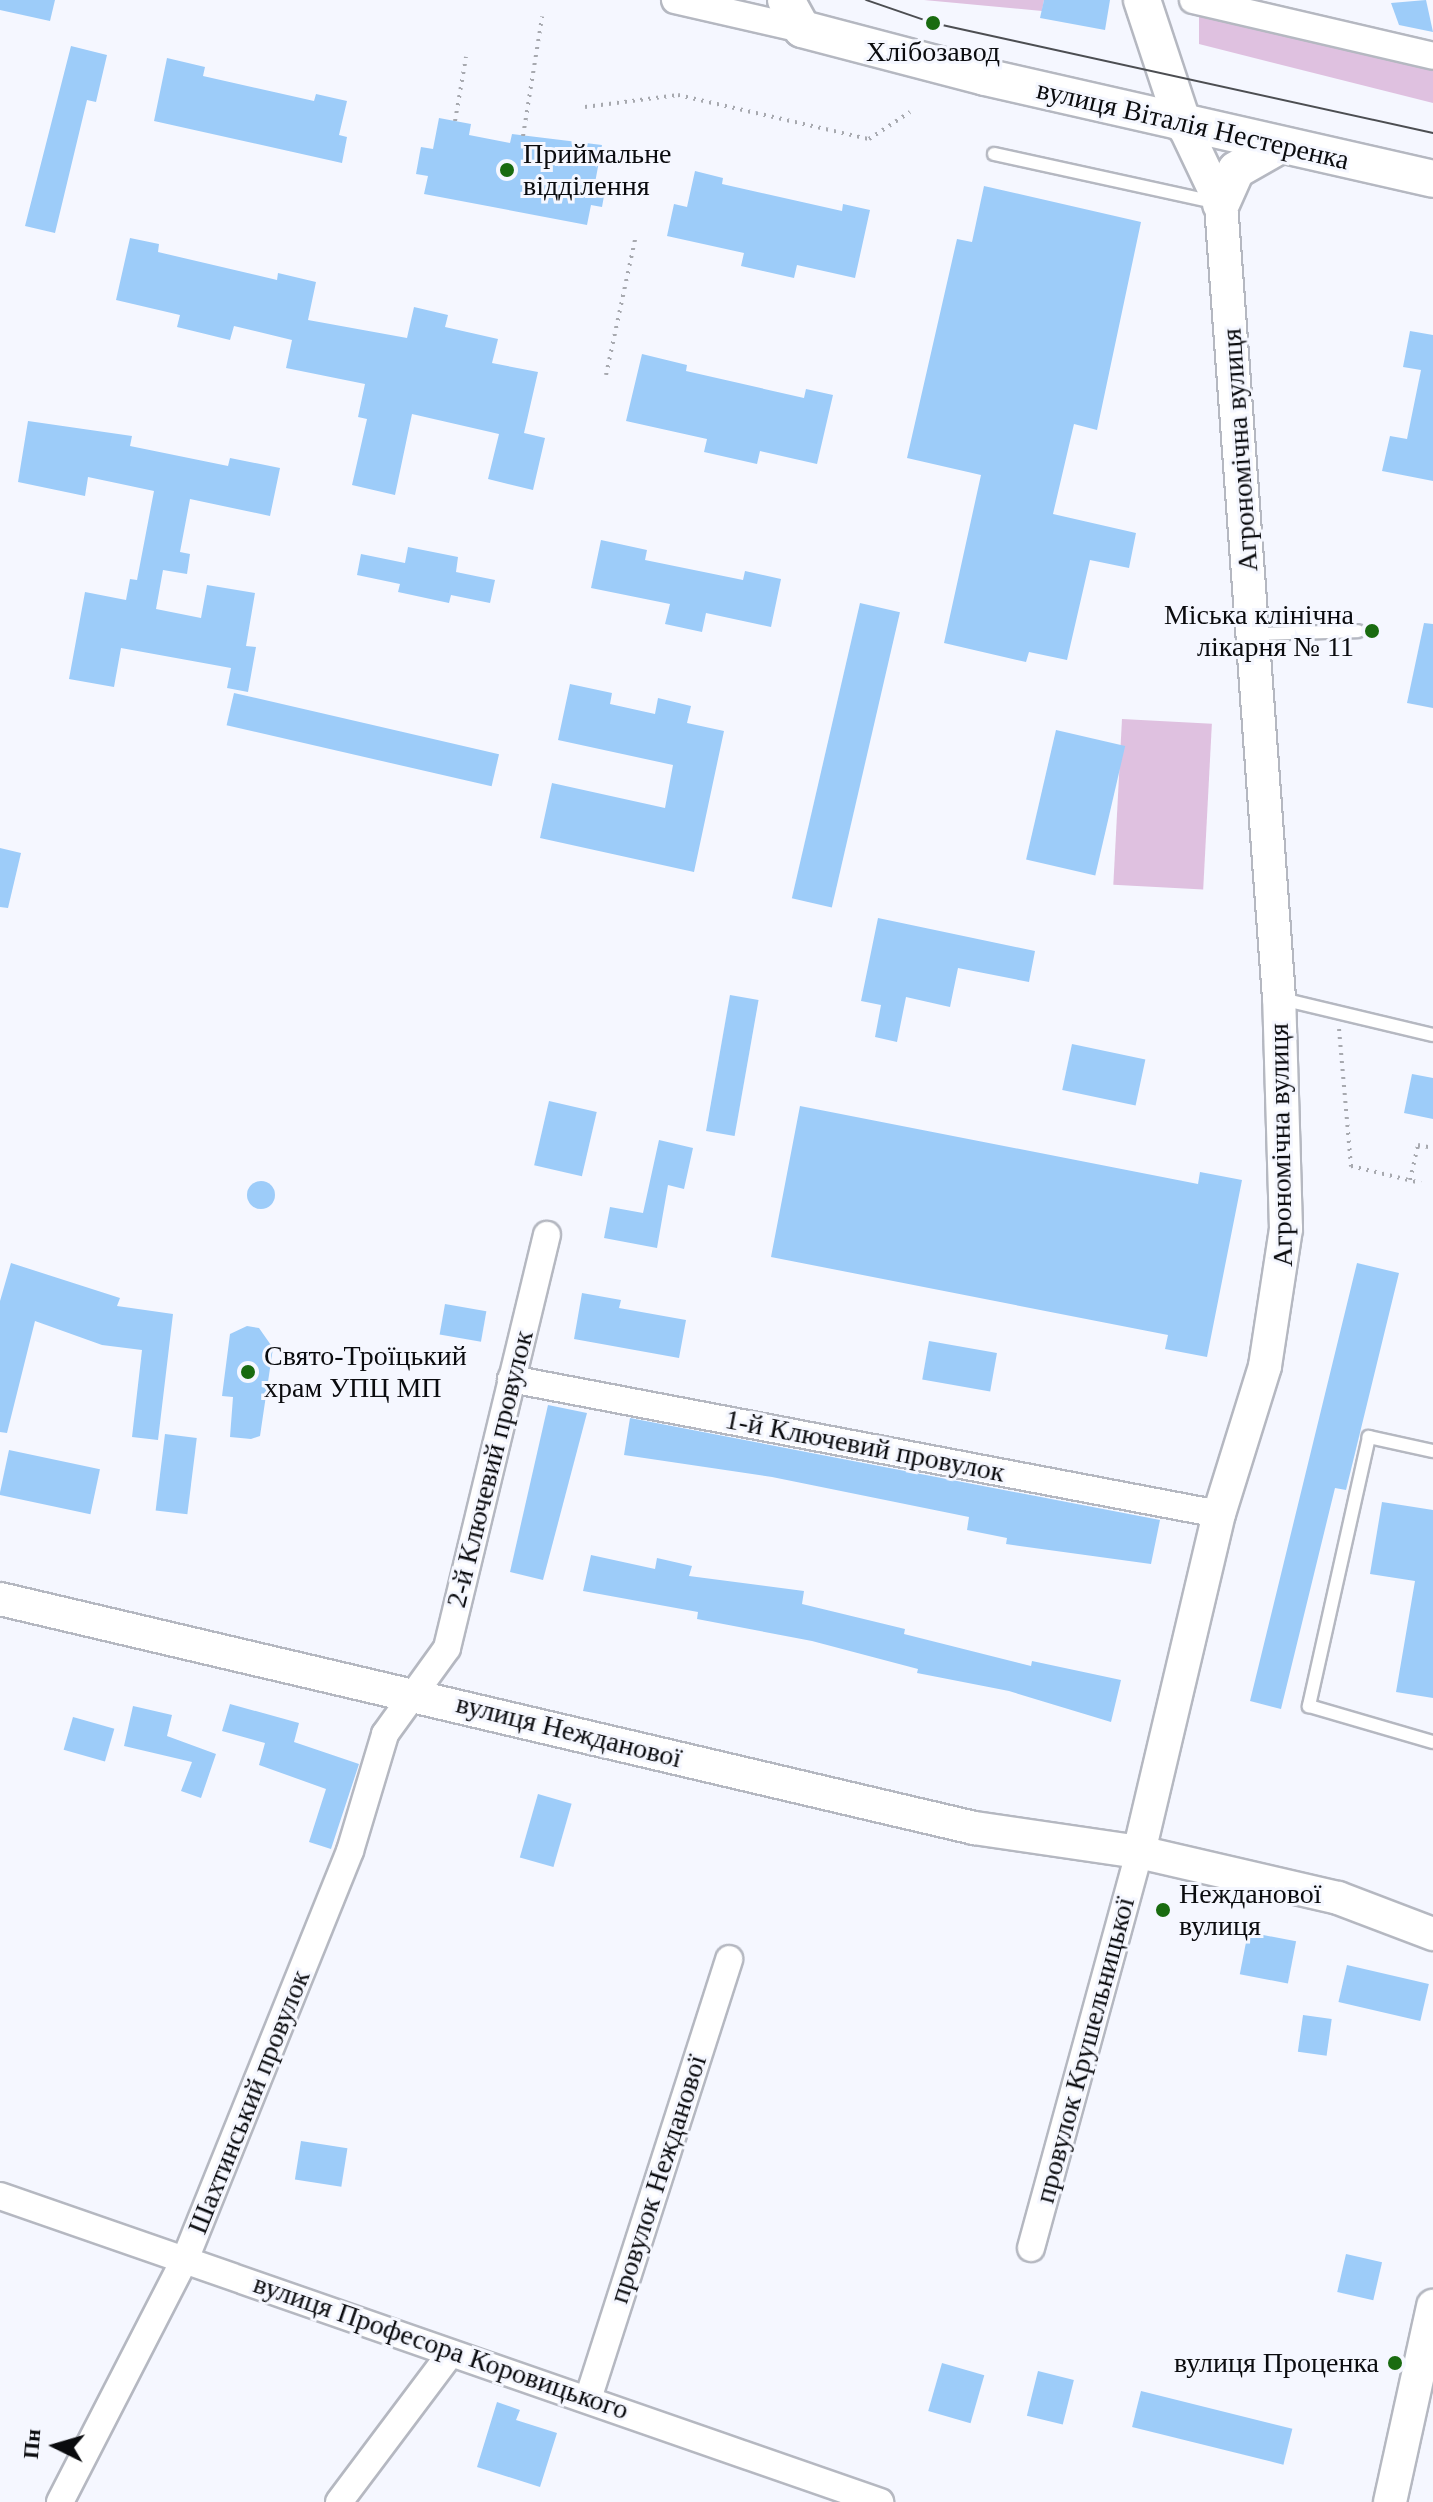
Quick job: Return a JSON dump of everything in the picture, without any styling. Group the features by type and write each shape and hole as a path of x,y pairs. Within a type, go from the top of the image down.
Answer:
{"main road":[{"path":"1142,0 1183,124"},
{"name":"вулиця Віталія Нестеренка","path":"794,14 1183,124 1433,179"},
{"path":"1221,204 1236,170 1280,145"}],"street":[{"name":"вулиця Віталія Нестеренка","path":"675,0 794,14"},
{"path":"1193,0 1433,56"},
{"name":"Агрономічна вулиця","path":"1139,1852 1219,1514 1265,1366 1282,1282 1286,1177 1279,998 1221,204 1183,124"},
{"name":"2-й Ключевий провулок","path":"416,1694 447,1648 547,1235"},
{"name":"1-й Ключевий провулок","path":"511,1379 1219,1514"},
{"name":"вулиця Нежданової","path":"0,1599 416,1694 974,1828 1139,1852"},
{"name":"Шахтинський провулок","path":"60,2502 186,2257 350,1851 385,1734 416,1694"},
{"path":"1139,1852 1338,1898 1433,1934"},
{"name":"провулок Крушельницької","path":"1031,2248 1139,1852"},
{"name":"провулок Нежданової","path":"588,2399 729,1959"},
{"name":"вулиця Професора Коровицького","path":"0,2196 186,2257 880,2502"},
{"path":"1390,2502 1423,2390 1433,2306"},
{"path":"339,2502 451,2353"}],"lane":[{"path":"994,154 1221,204"},
{"path":"1253,634 1358,631"},
{"path":"1279,998 1433,1035"},
{"path":"1433,1451 1369,1437 1309,1706 1433,1742"}],"path":[{"path":"523,136 542,17"},
{"path":"455,121 466,57"},
{"path":"585,107 678,95 869,139 910,112"},
{"path":"606,375 636,235"},
{"path":"1337,1012 1351,1166 1421,1183"},
{"path":"1410,1180 1418,1145 1433,1148"}],"shaded area":[{"path":"924,0 1044,0 1042,11"},
{"path":"1199,11 1433,64 1433,103 1199,44"},
{"path":"1122,719 1212,724 1203,889 1113,885"}],"building":[{"path":"0,0 55,0 50,21 0,10"},
{"path":"1044,0 1110,0 1105,30 1040,18"},
{"path":"1426,0 1433,32 1399,25 1391,3"},
{"path":"71,46 107,55 96,102 87,100 55,233 25,226"},
{"path":"167,58 205,67 203,76 314,101 316,94 347,101 339,135 347,137 342,163 154,121"},
{"name":"Приймальне відділення","path":"439,118 471,124 469,135 510,143 512,134 602,145 595,183 606,185 602,207 591,205 587,225 424,194 428,176 416,174 420,152 421,147 433,149"},
{"path":"695,171 723,178 722,184 842,211 843,204 870,210 855,278 797,265 794,278 741,266 744,253 667,236 674,204 687,207"},
{"path":"984,186 1141,222 1097,430 1074,424 1053,514 1136,533 1129,568 1090,560 1067,660 1029,652 1026,662 944,643 981,475 907,458 957,239 972,242"},
{"path":"130,238 159,244 158,252 277,280 278,273 316,282 308,320 407,338 414,307 448,315 445,327 498,339 492,363 538,372 524,433 545,438 533,490 488,479 499,434 412,414 395,495 352,485 367,419 358,417 365,384 286,368 292,340 234,326 230,340 177,327 180,315 116,300"},
{"path":"1410,331 1433,335 1433,481 1382,471 1390,436 1407,439 1421,370 1403,367"},
{"path":"642,354 687,365 686,371 804,398 806,389 833,395 817,464 760,451 757,464 704,452 707,439 626,421"},
{"path":"28,421 132,436 130,446 228,466 230,458 280,468 270,516 190,499 180,552 190,554 187,574 163,570 156,609 201,618 207,585 255,593 246,646 256,647 248,692 227,688 231,668 121,648 114,687 69,679 85,592 126,600 130,579 137,580 154,491 88,477 85,496 18,482"},
{"path":"601,540 647,550 645,560 743,580 745,571 781,579 771,627 706,613 702,632 665,624 670,604 591,588"},
{"path":"408,547 458,557 456,572 495,580 490,603 451,595 449,603 398,592 400,584 357,575 361,554 405,563"},
{"path":"860,603 900,612 832,907 792,898"},
{"path":"1424,623 1433,624 1433,708 1407,703"},
{"path":"570,684 612,693 610,704 655,714 658,698 691,706 687,723 724,731 694,872 540,838 552,783 665,808 673,765 558,740"},
{"path":"234,693 499,754 492,786 227,725"},
{"path":"1056,730 1125,746 1095,876 1026,860"},
{"path":"0,848 21,853 8,908 0,907"},
{"path":"878,918 1035,951 1029,982 958,968 950,1007 906,997 897,1042 875,1037 881,1005 861,1001"},
{"path":"730,995 759,1000 735,1136 706,1131"},
{"path":"1072,1044 1145,1060 1136,1106 1062,1090"},
{"path":"1412,1074 1433,1078 1433,1119 1404,1113"},
{"path":"549,1101 597,1112 582,1176 534,1165"},
{"path":"800,1106 1198,1184 1200,1172 1242,1180 1207,1357 1165,1349 1168,1335 771,1257"},
{"path":"659,1140 693,1148 684,1189 668,1185 657,1248 604,1238 610,1207 643,1213"},
{"path":"261,1181 271,1185 275,1195 271,1205 261,1209 251,1205 247,1195 251,1185"},
{"path":"11,1263 120,1298 117,1306 173,1314 158,1440 132,1437 142,1350 102,1345 35,1321 7,1433 0,1432 0,1301"},
{"path":"1357,1263 1399,1273 1346,1490 1335,1488 1281,1709 1250,1701"},
{"path":"582,1293 621,1300 619,1308 686,1320 679,1358 574,1339"},
{"path":"445,1304 486,1311 481,1342 440,1335"},
{"name":"Свято-Троїцький храм УПЦ МП","path":"247,1326 259,1328 273,1348 260,1436 251,1439 230,1437 233,1397 222,1396 230,1334"},
{"path":"929,1341 997,1353 990,1391 922,1379"},
{"path":"548,1405 587,1413 543,1580 510,1572"},
{"path":"630,1418 1160,1520 1151,1564 1006,1544 1007,1538 967,1530 969,1517 772,1477 624,1455"},
{"path":"165,1434 197,1438 187,1514 156,1510"},
{"path":"9,1450 100,1469 90,1514 0,1495"},
{"path":"1382,1502 1433,1510 1433,1698 1396,1692 1415,1581 1370,1574"},
{"path":"591,1555 655,1569 657,1558 692,1566 689,1576 804,1591 802,1604 905,1629 904,1634 1031,1666 1032,1661 1121,1680 1111,1722 1009,1691 917,1673 918,1669 812,1641 697,1619 698,1612 583,1591"},
{"path":"230,1704 299,1723 294,1742 359,1764 331,1849 309,1842 326,1789 259,1765 265,1743 222,1731"},
{"path":"133,1706 172,1715 167,1736 216,1754 201,1798 181,1791 192,1762 124,1746"},
{"path":"73,1717 114,1729 105,1762 64,1750"},
{"path":"538,1794 572,1804 553,1867 520,1857"},
{"path":"1248,1932 1296,1941 1288,1984 1240,1974"},
{"path":"1347,1965 1429,1984 1420,2021 1338,2002"},
{"path":"1303,2015 1332,2019 1327,2056 1298,2052"},
{"path":"301,2141 347,2148 341,2187 295,2180"},
{"path":"1346,2254 1382,2262 1373,2300 1337,2292"},
{"path":"942,2363 984,2375 971,2423 928,2411"},
{"path":"1038,2371 1074,2380 1063,2425 1027,2416"},
{"path":"1141,2391 1292,2429 1283,2465 1132,2427"},
{"path":"497,2402 520,2410 516,2420 557,2433 540,2487 477,2467"}],"tram line":[{"path":"866,0 933,23 1433,133"}],"place":[{"name":"Хлібозавод","path":"933,23"},
{"name":"Приймальне відділення","path":"507,170"},
{"name":"Міська клінічна лікарня № 11","path":"1372,631"},
{"name":"Свято-Троїцький храм УПЦ МП","path":"248,1372"},
{"name":"Нежданової вулиця","path":"1163,1910"},
{"name":"вулиця Проценка","path":"1395,2363"}]}
